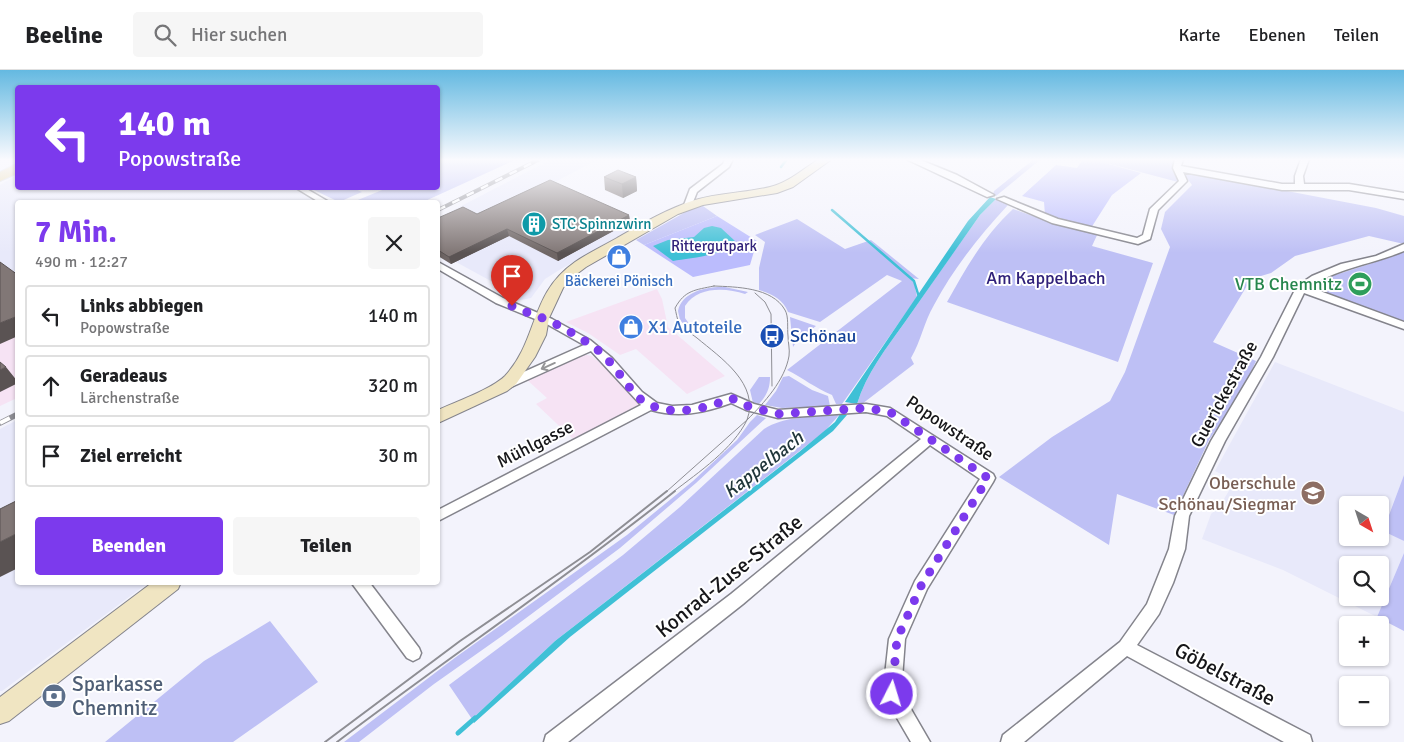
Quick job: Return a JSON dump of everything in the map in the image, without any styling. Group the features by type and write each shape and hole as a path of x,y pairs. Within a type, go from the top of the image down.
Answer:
{"main road":[{"path":"440,416 501,387 517,371 527,357 538,335 541,318 556,287 566,276 585,262 674,211 688,206 771,190"},
{"path":"0,712 166,585"}],"street":[{"path":"304,190 321,200"},
{"path":"688,206 694,190"},
{"path":"981,190 990,195"},
{"path":"1001,200 1055,221 1138,241 1147,237 1154,208 1173,190"},
{"path":"1370,190 1404,196"},
{"path":"1301,288 1323,275 1344,266 1378,258 1404,247"},
{"name":"Popowstraße","path":"440,266 523,312 541,318 592,346 606,357 634,393 650,405 666,410 688,410 705,408 731,398 750,407 778,414 866,408 890,412 912,425 929,439 988,478 921,586 897,639 892,694 921,742"},
{"path":"1301,288 1404,326"},
{"name":"Guerickestraße","path":"1010,742 1126,647 1153,609 1166,583 1177,549 1182,516 1218,441 1267,357 1301,288"},
{"path":"501,387 592,346"},
{"name":"Mühlgasse","path":"440,515 650,405"},
{"name":"Konrad-Zuse-Straße","path":"553,742 737,599 929,439"},
{"path":"362,585 413,653"},
{"name":"Göbelstraße","path":"1126,647 1303,742"}],"shaded area":[{"path":"0,190 297,190 315,200 15,200 15,280 0,269"},
{"path":"491,190 562,190 640,224 545,279 531,298 515,301 496,290 500,286 456,262 451,264 440,257 440,217"},
{"path":"990,197 996,199 980,215 884,351 871,371 857,404 845,402 968,221"},
{"path":"712,226 721,228 735,241 724,250 716,253 673,261 653,246 668,240 694,237 704,228"},
{"path":"0,269 15,280 15,399 0,406"},
{"path":"657,289 662,299 668,327 725,376 687,394 636,349 620,355 588,333 566,322"},
{"path":"581,354 592,356 606,368 641,407 575,441 536,404 547,398 526,379"},
{"name":"Oberschule Schönau/Siegmar","path":"1275,362 1404,412 1404,475 1389,514 1389,496 1339,496 1339,546 1389,546 1389,533 1404,541 1404,553 1389,589 1389,556 1339,556 1339,598 1283,570 1202,539 1211,514 1219,507 1235,481 1215,471"},
{"path":"840,414 847,415 833,431 570,637 474,723 472,719 555,641 799,452 835,422"},
{"path":"15,421 15,585 145,585 2,691 0,691 0,429"},
{"name":"Oberschule Schönau/Siegmar","path":"1355,606 1382,606 1377,616"}],"green space":[{"path":"315,190 358,190 362,192 344,200 335,200"},
{"path":"381,190 448,190 427,200 358,200"},
{"path":"1003,190 996,196 993,194 994,191"},
{"path":"1028,190 1118,190 1112,195 1091,228 1045,215 1044,202 1022,196"},
{"path":"1187,190 1284,190 1376,208 1404,216 1404,244 1369,236 1295,256 1271,273 1251,279 1213,342 1256,361 1239,397 1209,440 1174,515 1117,494 1109,545 999,477 1052,437 1110,401 1125,372 1170,247 1161,229 1165,212"},
{"path":"996,199 1008,205 987,228 941,292 911,358 914,364 862,404 857,404 871,371 884,351 980,215"},
{"path":"703,206 717,216 644,245 636,240 689,210"},
{"name":"Am Kappelbach","path":"1013,209 1047,221 1098,233 1092,246 1153,263 1118,362 947,302 984,241"},
{"name":"Rittergutpark","path":"717,216 757,241 750,265 693,277 644,245"},
{"path":"797,219 845,249 871,240 919,279 909,278 914,282 917,297 842,404 836,404 832,395 787,370 902,281 887,275 820,322 788,312 786,307 776,298 759,290 759,268 765,242 755,235"},
{"name":"VTB Chemnitz","path":"1404,251 1404,322 1325,293 1316,287 1317,281"},
{"path":"725,287 748,292 745,294 713,290 697,295 685,306 685,318 690,325 686,327 680,320 678,311 680,304 690,294 697,291"},
{"path":"790,317 816,326 797,341 793,347"},
{"path":"789,376 812,390 828,396 830,406 782,408 765,405 776,391 783,377"},
{"path":"759,377 770,377 768,391 759,404 753,403 750,390"},
{"path":"840,414 824,432 555,641 472,719 449,685 623,555 680,507 764,429 789,420"},
{"path":"757,415 766,418 696,483 620,548 434,684 359,742 344,742 456,657 627,535 693,481 737,440"},
{"path":"1404,475 1404,541 1389,534 1389,515"},
{"path":"1404,553 1404,631 1389,623 1389,616 1377,616 1382,606 1389,606 1389,589"},
{"path":"270,621 318,682 233,742 105,742 204,661"}],"building":[{"name":"STC Spinnzwirn","path":"528,190 573,190 629,215 557,253 507,229 449,257 440,251 440,217 463,207 477,214"},
{"path":"0,262 15,273 15,317 0,323"},
{"path":"0,362 6,367 0,370"},
{"path":"15,502 15,534 0,542 0,509"}],"waterway":[{"path":"832,210 914,281 919,297"},
{"name":"Kappelbach","path":"458,733 475,718"}],"tram line":[{"path":"714,286 743,288 772,297 785,310 789,351 787,365 773,391 747,420 750,407 748,395 736,373 727,363 679,323 675,308 691,292 714,286"},
{"path":"755,293 765,302 771,314 772,386"},
{"path":"666,492 747,420"},
{"path":"673,492 724,450 741,431 747,420"},
{"path":"325,742 460,641 590,552 667,491"},
{"path":"337,742 592,555 675,491"}],"railway":[{"path":"440,209 477,190"},
{"path":"0,423 15,416"}],"place":[{"name":"STC Spinnzwirn","path":"534,224"},
{"name":"Bäckerei Pönisch","path":"619,257"},
{"name":"VTB Chemnitz","path":"1360,284"},
{"name":"X1 Autoteile","path":"631,327"},
{"name":"Schönau","path":"772,336"},
{"name":"Oberschule Schönau/Siegmar","path":"1313,493"},
{"name":"Sparkasse Chemnitz","path":"54,696"}],"route":[{"path":"512,306 573,334 592,346 606,357 634,393 657,408 688,410 705,408 731,398 750,407 778,414 866,408 890,412 912,425 929,439 988,478 921,586 897,639 892,694"}]}
